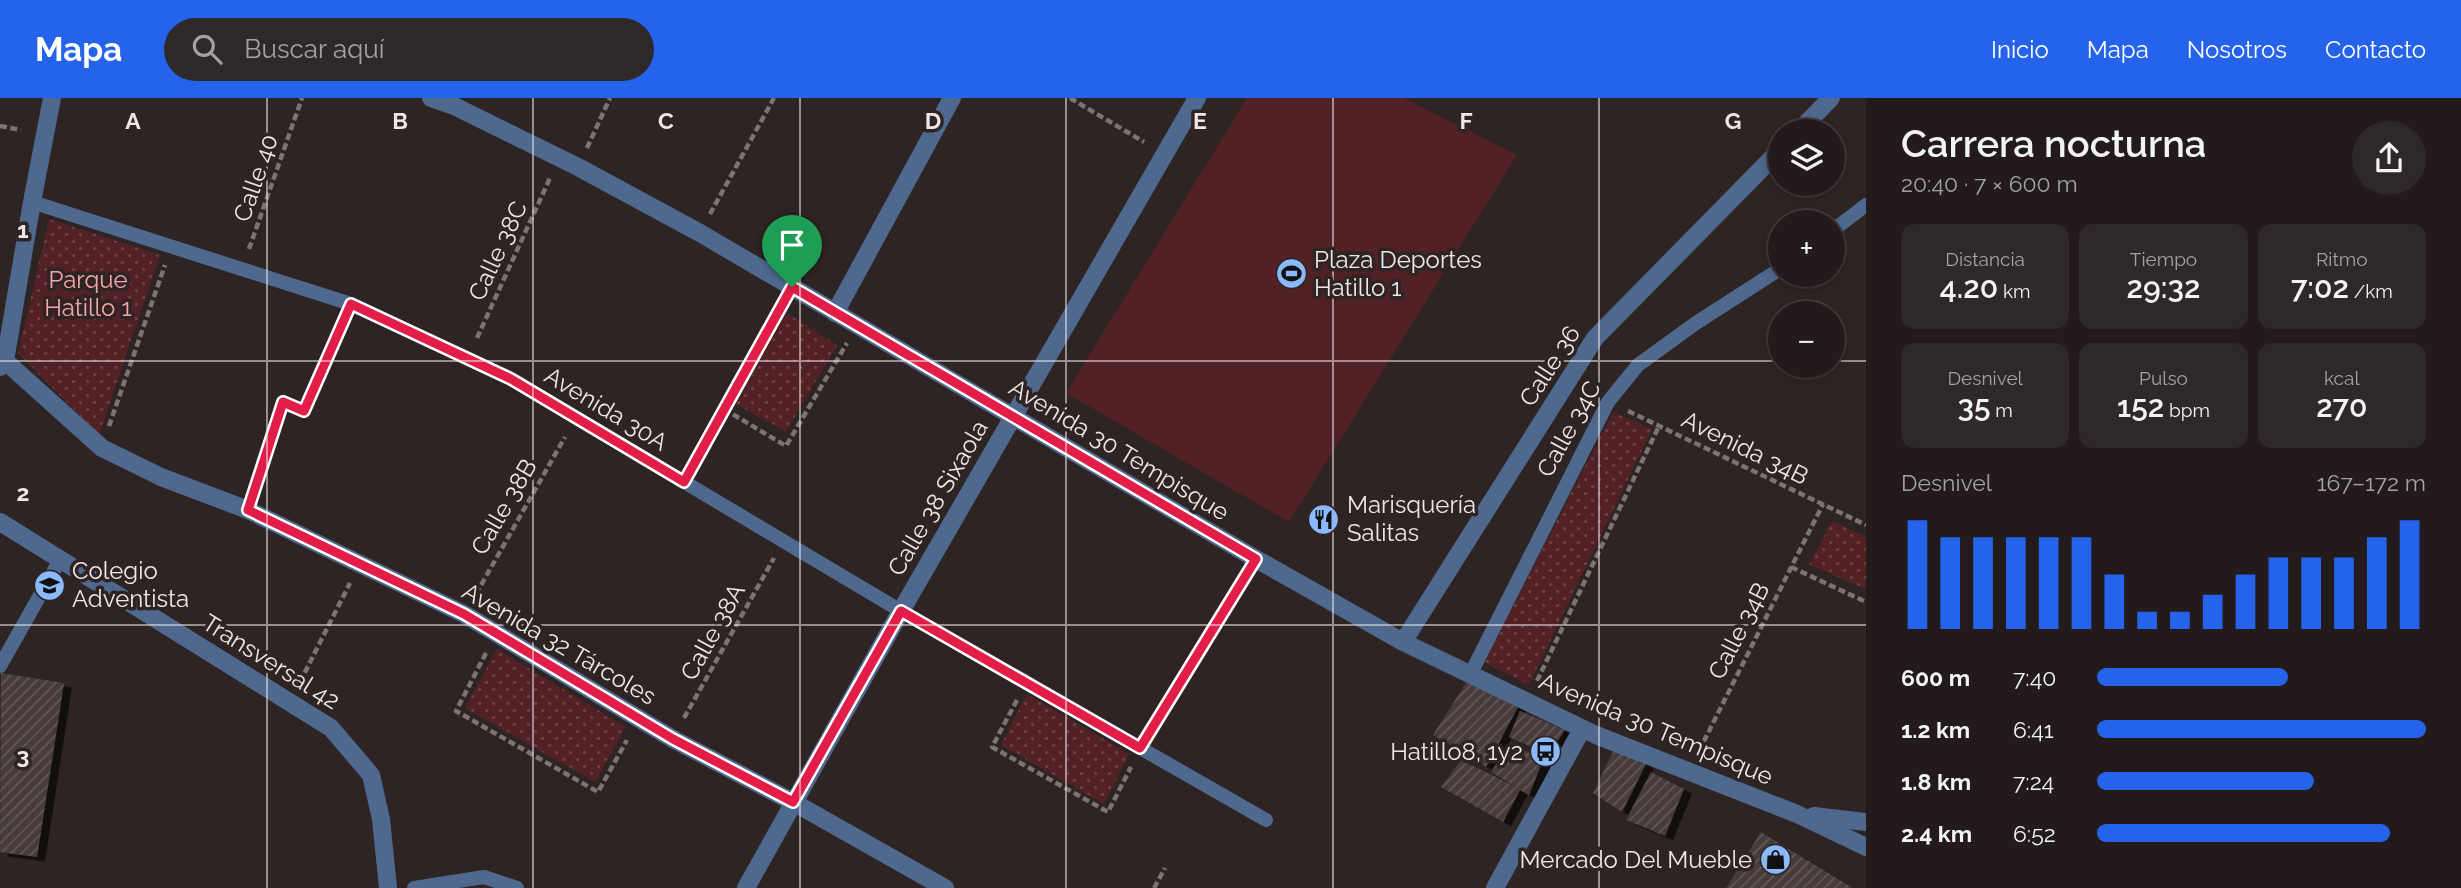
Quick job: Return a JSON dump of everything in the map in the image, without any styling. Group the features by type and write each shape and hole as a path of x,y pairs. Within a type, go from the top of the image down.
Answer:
{"street":[{"path":"3,364 52,98"},
{"name":"Avenida 30 Tempisque","path":"431,98 454,106 578,167 700,233 1256,559 1403,642 1582,729 1797,814 1866,847"},
{"path":"835,313 952,98"},
{"name":"Calle 38 Sixaola","path":"746,888 901,611 1197,98"},
{"path":"1811,119 1831,98"},
{"name":"Calle 36","path":"1403,642 1595,338 1768,162"},
{"name":"Avenida 32 Tárcoles","path":"3,364 102,449 161,477 248,510 464,614 673,739 793,802 945,888"},
{"name":"Transversal 42","path":"0,522 331,728 371,775 381,819 388,888"},
{"path":"1495,888 1582,729"},
{"name":"Avenida 30 Tempisque","path":"1797,814 1866,822"}],"lane":[{"name":"Avenida 30A","path":"32,201 351,304 511,379 901,611 1266,820"},
{"path":"1845,221 1866,205"},
{"name":"Calle 34C","path":"1471,673 1608,402 1638,365 1696,323 1768,277"},
{"path":"0,666 60,560"},
{"path":"414,888 484,877 517,888"}],"path":[{"name":"Calle 40","path":"242,270 302,98"},
{"path":"578,167 610,98"},
{"path":"700,233 774,98"},
{"path":"1070,98 1164,154"},
{"name":"Calle 38C","path":"468,359 559,158"},
{"path":"102,449 171,248"},
{"path":"684,482 792,287"},
{"path":"248,510 283,402 304,411 351,304"},
{"path":"724,409 786,446 857,326"},
{"name":"Avenida 34B","path":"1608,402 1866,525"},
{"name":"Calle 38B","path":"464,614 575,418"},
{"path":"1527,701 1659,426"},
{"name":"Calle 34B","path":"1688,773 1823,504"},
{"name":"Calle 38A","path":"673,739 783,542"},
{"path":"1026,683 992,747 1108,812 1140,748 1256,559"},
{"path":"290,702 359,564"},
{"path":"1791,567 1866,602"},
{"path":"496,634 456,711 598,792 639,719"},
{"path":"1154,888 1165,869"}],"green space":[{"name":"Plaza Deportes Hatillo 1","path":"1247,98 1403,98 1517,155 1289,522 1066,393"},
{"name":"Parque Hatillo 1","path":"49,219 160,255 99,435 18,353"},
{"path":"787,313 837,345 786,432 736,404"},
{"path":"1613,412 1652,429 1529,685 1484,662"},
{"path":"1832,521 1866,537 1866,589 1809,565"},
{"path":"497,649 626,727 595,782 465,708"},
{"path":"1027,694 1129,754 1104,804 1001,745"}],"building":[{"path":"1,673 64,683 37,857 0,852"},
{"path":"1469,678 1519,705 1486,767 1433,735"},
{"path":"1520,711 1565,730 1548,755 1509,737"},
{"path":"1510,743 1543,760 1529,795 1520,790 1503,822 1441,787 1461,760 1516,787 1491,772"},
{"path":"1615,748 1646,764 1622,812 1593,793"},
{"path":"1651,772 1684,789 1665,836 1626,820"},
{"name":"Mercado Del Mueble","path":"1761,832 1853,888 1726,888"}],"place":[{"name":"Plaza Deportes Hatillo 1","path":"1291,274"},
{"name":"Marisquería Salitas","path":"1324,519"},
{"name":"Colegio Adventista","path":"49,585"},
{"name":"Hatillo8, 1y2","path":"1546,752"},
{"name":"Mercado Del Mueble","path":"1775,860"}],"route":[{"path":"792,287 1256,559 1140,748 901,611 793,802 673,739 464,614 248,510 283,402 304,411 351,304 511,379 684,482 792,287"}]}
